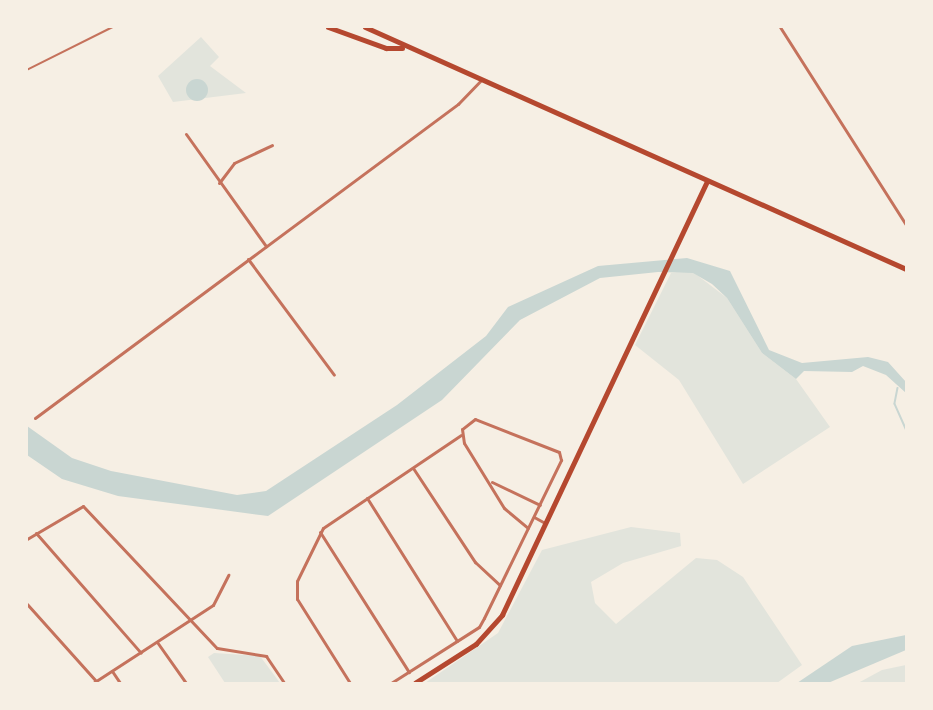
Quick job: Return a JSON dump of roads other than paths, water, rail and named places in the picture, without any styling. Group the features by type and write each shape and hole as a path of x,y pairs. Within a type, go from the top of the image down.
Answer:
{"main road":[{"path":"328,27 386,48 402,48"},
{"path":"365,27 402,48 906,269"},
{"path":"415,683 487,635 547,524 707,182"}],"street":[{"path":"780,27 906,225"},
{"path":"35,418 458,104 480,81"},
{"path":"186,134 266,246"},
{"path":"219,183 234,164 272,145"},
{"path":"248,260 334,375"},
{"path":"350,683 295,593 320,532 461,435 475,418 484,419 559,452 561,460 479,627 391,683"},
{"path":"461,435 504,508 528,528"},
{"path":"413,468 475,562 500,585"},
{"path":"490,481 540,505"},
{"path":"367,498 458,642"},
{"path":"27,539 83,506 189,622 222,651 266,656 284,683"},
{"path":"534,517 547,524"},
{"path":"320,532 409,672"},
{"path":"36,533 141,653"},
{"path":"27,604 95,682 213,605 228,575"},
{"path":"157,642 186,683"},
{"path":"112,671 120,683"}],"lane":[{"path":"27,70 113,27"}],"waterway":[{"path":"898,388 895,404 906,429"}]}
